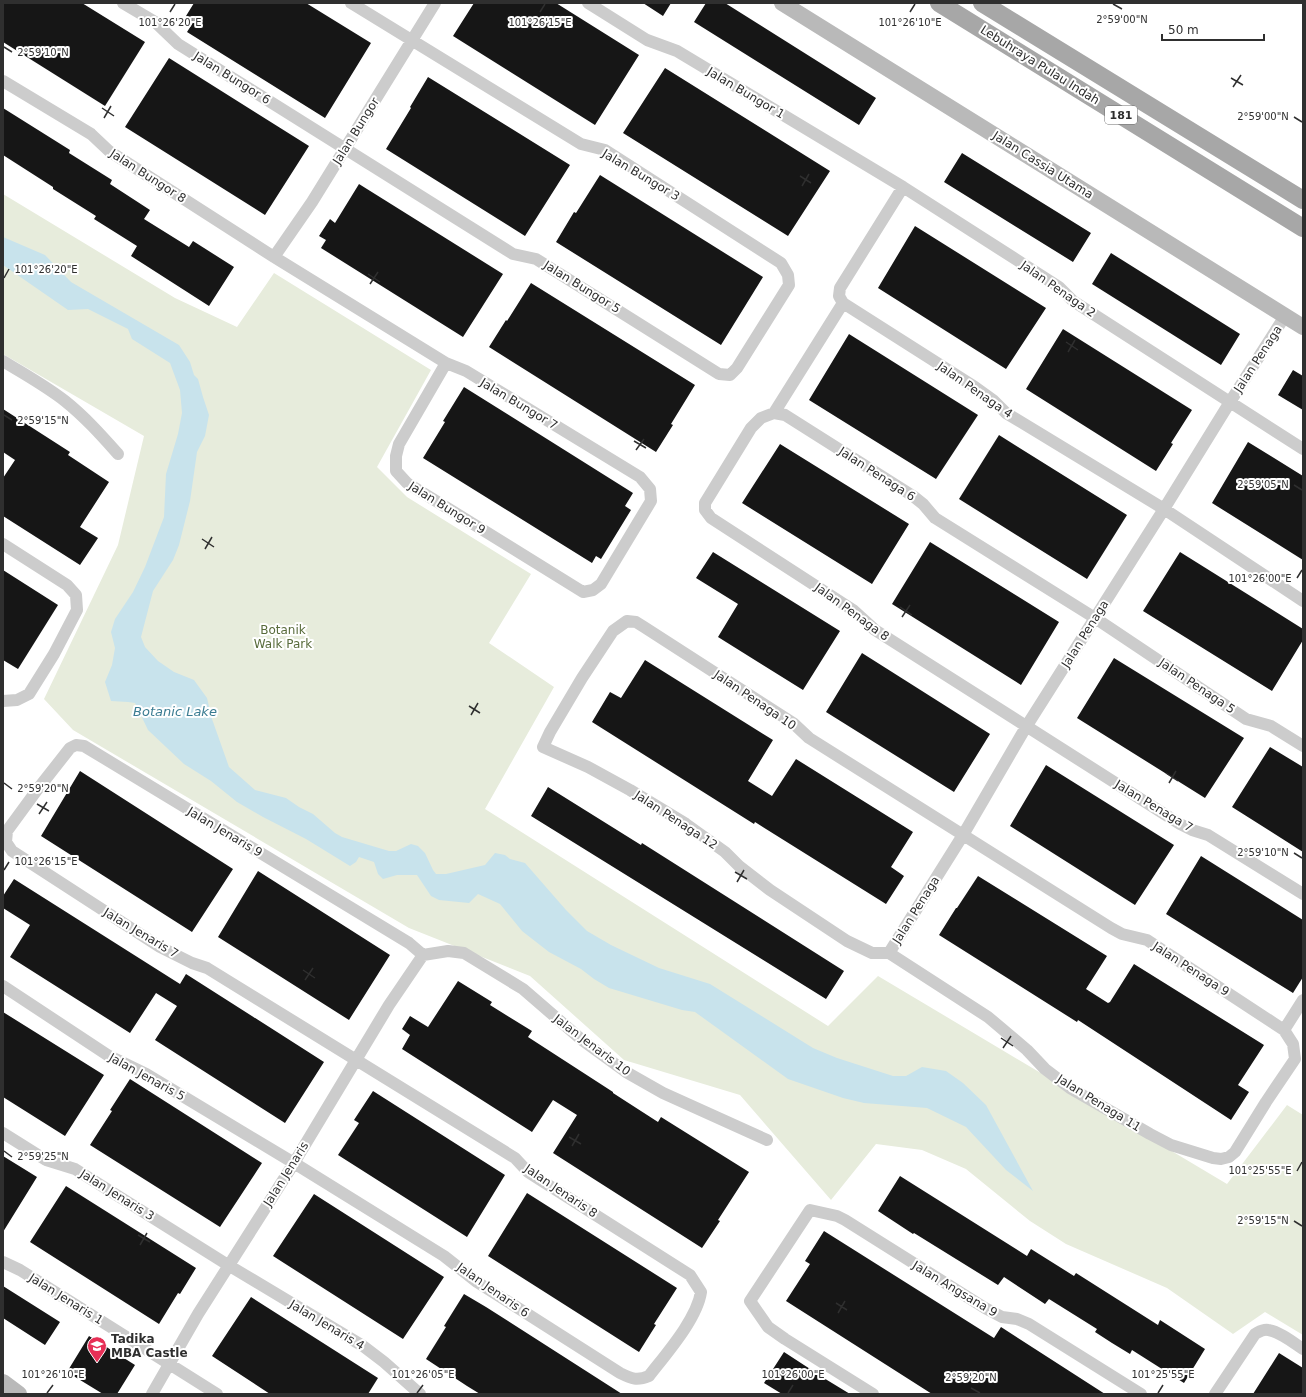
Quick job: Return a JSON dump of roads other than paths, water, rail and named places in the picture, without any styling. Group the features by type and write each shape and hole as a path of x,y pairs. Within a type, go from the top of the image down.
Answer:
{"main road":[{"name":"Lebuhraya Pulau Indah","path":"939,3 1303,228"},
{"name":"Lebuhraya Pulau Indah","path":"982,3 1303,200"}],"street":[{"name":"Jalan Bungor 6","path":"123,3 155,22 178,44 344,150"},
{"path":"351,3 411,41"},
{"name":"Jalan Bungor","path":"274,257 312,202 435,3"},
{"name":"Jalan Bungor 1","path":"588,3 647,40 677,51 902,187"},
{"name":"Jalan Cassia Utama","path":"782,3 1303,327"},
{"name":"Jalan Bungor 3","path":"411,41 581,144 605,150 780,263 788,276 789,285 761,330"},
{"name":"Jalan Bungor 8","path":"3,81 91,134 108,151 274,257"},
{"name":"Jalan Bungor 5","path":"344,150 513,254 536,259 719,374 730,375 737,368 761,330"},
{"path":"774,413 843,303 839,296 840,288 902,187"},
{"name":"Jalan Penaga 2","path":"902,187 1059,287 1072,301 1303,449"},
{"name":"Jalan Bungor 7","path":"274,257 446,363 466,371 640,477 650,489 651,501 600,584 593,590 582,592"},
{"name":"Jalan Penaga 4","path":"843,303 975,387 1006,412 1164,509 1303,601"},
{"name":"Jalan Penaga","path":"889,953 963,835 1026,727 1230,402 1286,316"},
{"path":"3,361 65,401 92,425 118,454"},
{"name":"Jalan Bungor 9","path":"446,363 399,444 396,456 396,471 407,483 582,592"},
{"name":"Jalan Penaga 8","path":"774,413 761,418 751,428 729,463 705,503 705,510 711,518 852,610 875,630 1026,727"},
{"name":"Jalan Penaga 6","path":"774,413 785,415 913,496 923,504 935,518 1095,618"},
{"path":"3,544 67,585 76,596 78,610 54,654 29,694 17,700 3,701"},
{"name":"Jalan Penaga 5","path":"1095,618 1246,719 1271,726 1303,746"},
{"name":"Jalan Penaga 10","path":"582,678 613,631 627,621 636,622 793,723 809,738 963,835"},
{"name":"Jalan Penaga 12","path":"582,678 550,732 544,747 588,767 686,824 725,852 739,866 770,890 847,941 872,953 889,953"},
{"name":"Jalan Penaga 7","path":"1026,727 1180,824 1208,835 1303,894"},
{"name":"Jalan Jenaris 9","path":"37,790 70,748 76,744 84,746 409,943 423,956"},
{"name":"Jalan Jenaris 7","path":"37,790 7,831 6,842 12,851 160,947 192,963 207,968 356,1061"},
{"name":"Jalan Penaga 9","path":"963,835 1111,928 1122,934 1147,940 1284,1030 1293,1044 1295,1058 1266,1102"},
{"name":"Jalan Jenaris 10","path":"423,956 448,951 464,953 523,989 582,1040 626,1072 663,1093 767,1140"},
{"name":"Jalan Penaga 11","path":"889,953 988,1017 1027,1050 1045,1068 1070,1088 1150,1134 1171,1144 1197,1154 1213,1158 1221,1159 1228,1156 1235,1152 1266,1102"},
{"name":"Jalan Jenaris","path":"152,1394 228,1265 294,1163 389,1005 423,956"},
{"name":"Jalan Jenaris 5","path":"3,986 109,1056 146,1074 294,1163"},
{"path":"1284,1030 1303,1000"},
{"name":"Jalan Jenaris 8","path":"356,1061 515,1158 528,1172 690,1275 701,1292 700,1302 681,1333"},
{"name":"Jalan Jenaris 3","path":"3,1133 46,1160 75,1169 228,1265"},
{"name":"Jalan Jenaris 6","path":"294,1163 444,1256 477,1282 620,1373 633,1379 649,1376 681,1333"},
{"name":"Jalan Angsana 9","path":"873,1394 768,1327 750,1301 810,1210 836,1216 845,1220 985,1308 1002,1317 1017,1319 1029,1324 1141,1394"},
{"name":"Jalan Jenaris 1","path":"3,1262 20,1270 217,1394"},
{"name":"Jalan Jenaris 4","path":"228,1265 363,1346 384,1362 420,1394"},
{"path":"1215,1394 1255,1334 1267,1329 1276,1332 1303,1349"},
{"path":"3,1382 19,1394"}],"water":[{"name":"Botanic Lake","path":"3,237 45,255 71,282 179,345 190,362 194,375 198,379 209,415 205,436 197,452 190,501 179,545 173,560 153,591 141,637 145,647 158,661 174,672 194,680 207,698 212,719 229,767 255,790 286,798 313,814 335,833 342,837 389,851 396,851 411,844 418,846 425,853 436,874 446,874 485,865 495,853 505,855 510,859 525,863 566,910 587,931 611,945 659,968 710,984 813,1048 837,1058 893,1076 906,1076 922,1067 946,1071 963,1083 986,1105 1033,1191 1006,1170 966,1127 927,1108 864,1103 843,1098 788,1079 695,1012 682,1010 609,988 581,969 549,952 522,931 500,904 478,894 469,903 439,900 431,896 417,875 397,875 383,879 378,874 374,862 359,857 356,862 350,866 306,839 237,802 211,781 184,764 148,730 135,703 111,701 105,682 112,665 115,648 111,632 115,619 133,592 145,567 164,517 166,474 178,434 182,413 180,390 170,363 132,339 128,329 88,309 68,310 3,265"}],"place":[{"name":"Tadika MBA Castle","path":"97,1363"}],"park label":[{"name":"Botanik Walk Park","path":"283,637"}]}
